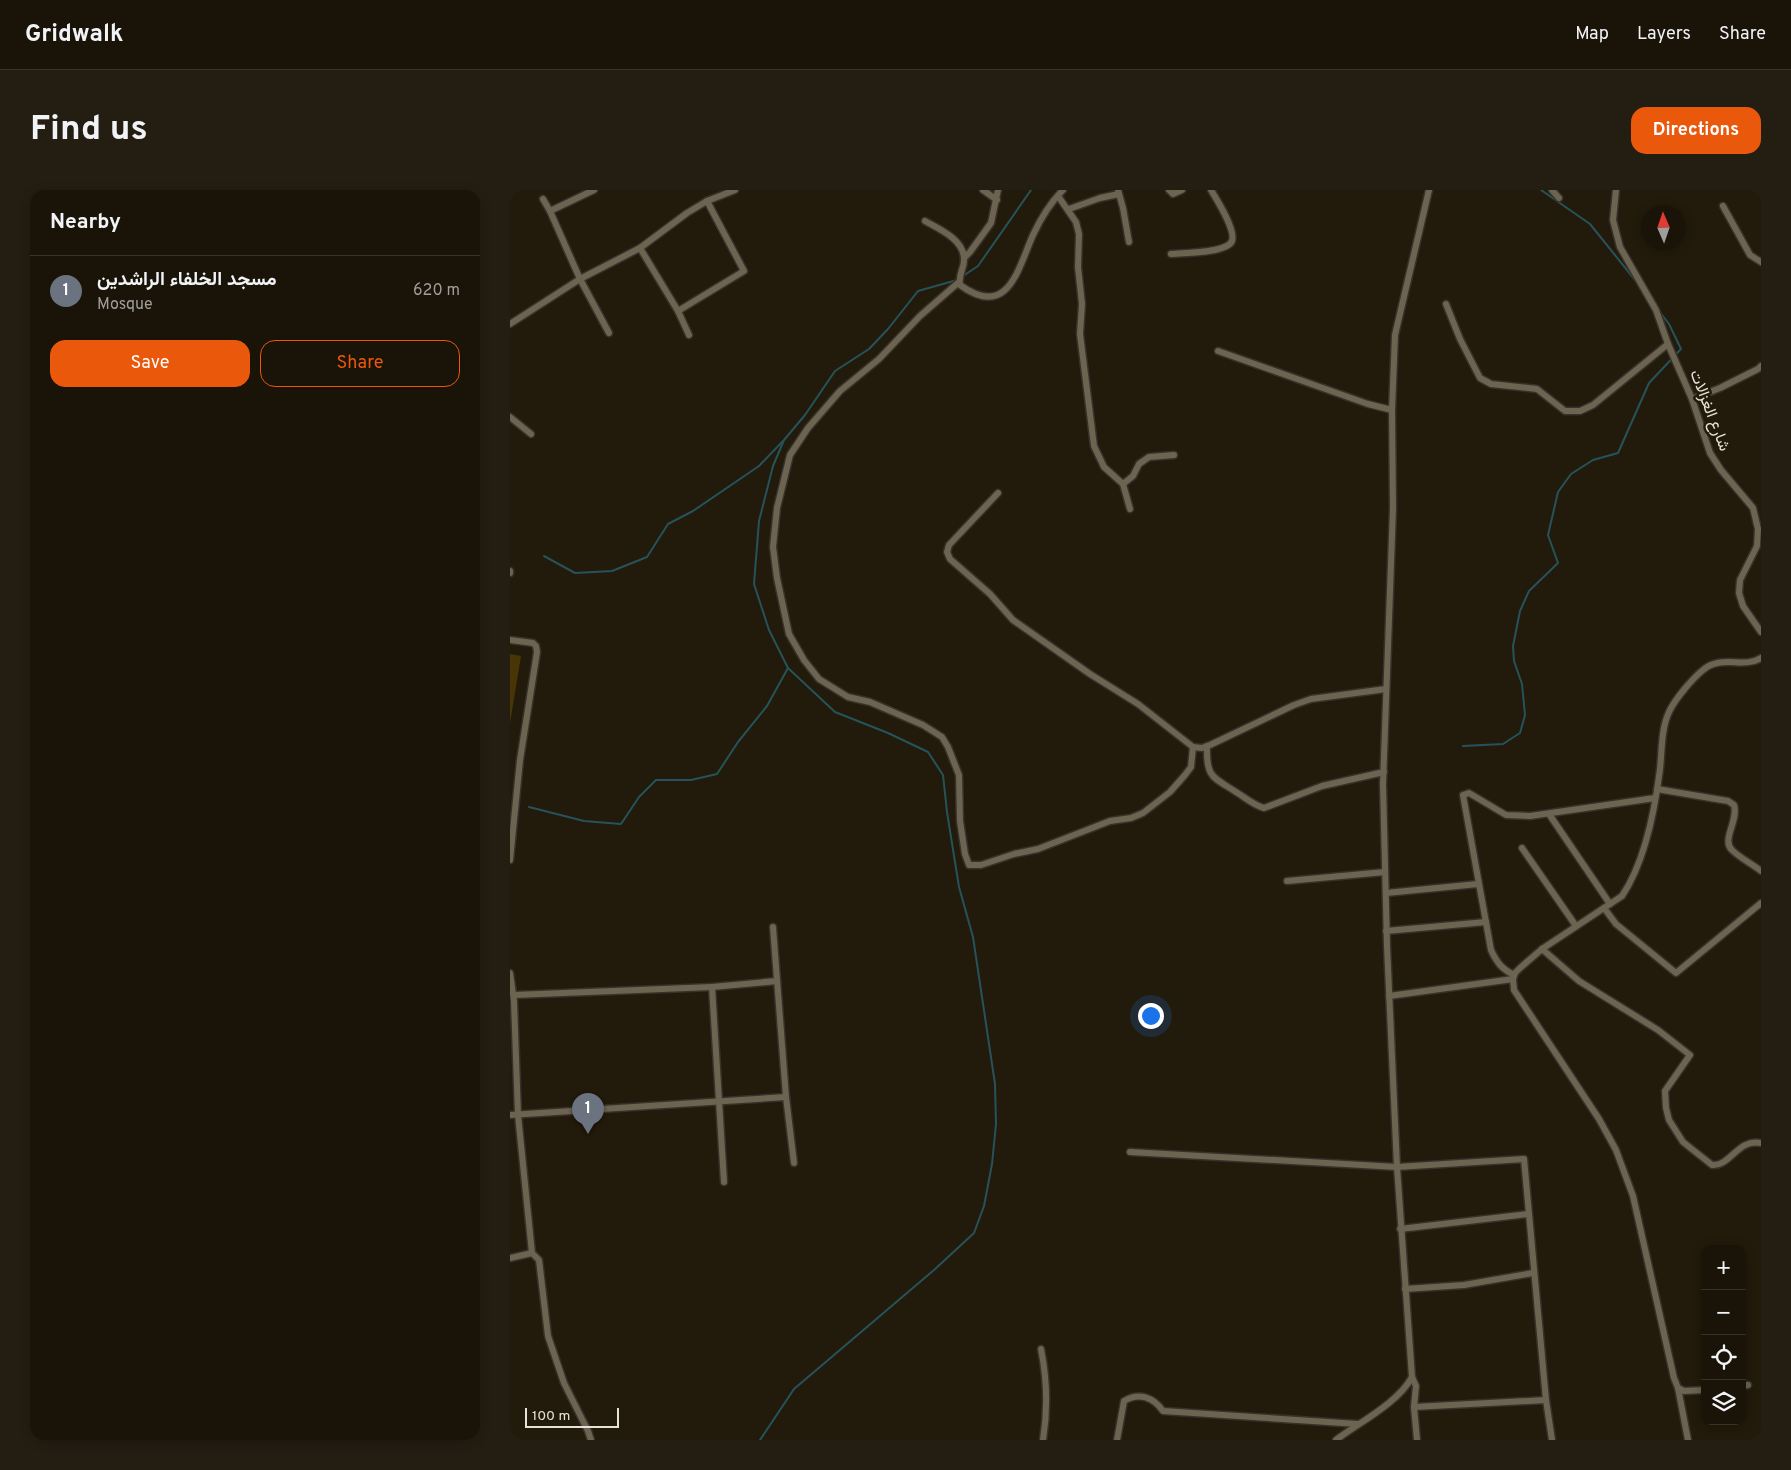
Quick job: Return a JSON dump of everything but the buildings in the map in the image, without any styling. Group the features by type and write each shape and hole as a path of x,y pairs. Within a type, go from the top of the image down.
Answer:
{"street":[{"path":"550,211 594,190"},
{"path":"510,324 580,279 640,248 687,213 707,201 734,190"},
{"path":"983,190 997,200"},
{"path":"960,284 959,274 964,258 991,223 998,190"},
{"path":"960,284 974,293 990,297 1001,294 1011,285 1034,233 1063,190"},
{"path":"1169,190 1173,194 1182,190"},
{"path":"1171,254 1220,249 1230,244 1233,239 1232,233 1220,205 1211,190"},
{"path":"1417,1440 1414,1407 1416,1386 1412,1377 1400,1229 1386,931 1384,772 1393,508 1392,410 1396,335 1429,190"},
{"path":"1552,190 1559,198"},
{"name":"شارع الغزالات","path":"1616,190 1613,220 1620,247 1656,310 1668,344 1692,399 1710,453 1721,470 1753,508 1758,529 1757,546 1740,580 1739,593 1743,606 1761,632"},
{"path":"1068,209 1119,192 1129,242"},
{"path":"1058,196 1076,222 1079,234 1078,268 1082,304 1080,334 1093,442 1104,468 1123,484 1130,509"},
{"path":"543,199 580,279 609,333"},
{"path":"678,311 744,271 707,201"},
{"path":"1723,206 1750,255 1761,262"},
{"path":"925,221 952,237 962,250 964,258"},
{"path":"640,248 678,311 689,335"},
{"path":"960,284 920,316 879,359 840,391 808,428 790,455 777,508 773,547 777,578 789,634 818,679 832,689 848,697 870,702 942,737 959,775 960,820 965,854 969,865 981,865 1014,854 1038,849 1110,821 1131,818 1143,813 1170,792 1185,775 1191,767 1194,747"},
{"path":"1446,304 1460,339 1480,378 1491,384 1537,389 1556,406 1565,411 1580,411 1593,405 1668,344"},
{"path":"1218,351 1368,404 1392,410"},
{"path":"1692,399 1720,388 1761,366"},
{"path":"510,417 531,434"},
{"path":"1123,484 1133,476 1139,464 1149,457 1174,455"},
{"path":"998,493 949,545 947,552 950,559 990,594 1014,620 1090,674 1138,704 1194,747 1207,746 1294,705 1311,699 1386,689"},
{"path":"510,640 533,643 537,652 520,760 510,860"},
{"path":"1688,1440 1678,1388 1674,1378 1632,1196 1616,1150 1594,1110 1557,1053 1521,1003 1514,990 1514,977 1520,968 1542,949 1622,896 1629,885 1638,866 1656,798 1664,725 1669,711 1690,683 1711,664 1750,662 1761,658"},
{"path":"1207,746 1206,760 1210,772 1218,782 1256,806 1264,808 1322,786 1384,772"},
{"path":"1657,789 1728,801 1734,805 1736,811 1735,819 1728,837 1728,844 1731,849 1761,870"},
{"path":"1514,977 1503,970 1496,962 1491,950 1463,795 1469,793 1506,815 1530,816 1656,798"},
{"path":"1549,814 1610,904"},
{"path":"1522,848 1576,926"},
{"path":"1287,882 1385,872"},
{"path":"1386,893 1478,884"},
{"path":"1604,908 1616,924 1676,973 1761,903"},
{"path":"1386,931 1486,922"},
{"path":"773,927 786,1097 794,1163"},
{"path":"1542,949 1579,981 1658,1030 1690,1055 1665,1091 1669,1120 1683,1142 1716,1165 1725,1161 1746,1145 1761,1143"},
{"path":"510,973 514,995 518,1114 532,1253 539,1260 548,1336 564,1383 591,1440"},
{"path":"1389,996 1514,977"},
{"path":"514,995 712,986 777,981"},
{"path":"712,986 724,1182"},
{"path":"510,1115 786,1097"},
{"path":"1130,1152 1397,1167 1524,1159 1533,1273 1552,1440"},
{"path":"1400,1229 1528,1214"},
{"path":"510,1258 532,1253"},
{"path":"1405,1288 1464,1285 1533,1273"},
{"path":"1041,1349 1046,1390 1046,1423 1043,1440"},
{"path":"1336,1440 1404,1390 1412,1377"},
{"path":"1678,1388 1684,1391 1701,1390"},
{"path":"1117,1440 1124,1401 1132,1396 1147,1397 1157,1402 1163,1411 1358,1424"},
{"path":"1414,1407 1546,1400"}],"shaded area":[{"path":"510,654 521,656 510,723"}],"waterway":[{"path":"963,276 978,266 1031,190"},
{"path":"1541,190 1590,224 1639,285"},
{"path":"760,1440 794,1389 934,1270 974,1233 984,1206 992,1164 996,1124 995,1084 973,937 959,887 943,775 928,752 888,733 835,712 788,668 769,630 754,584 759,521 773,466 784,440 805,415 835,371 869,349 888,329 918,291 957,280"},
{"path":"1463,746 1503,744 1520,733 1525,715 1522,684 1514,661 1513,646 1520,611 1529,591 1558,563 1548,535 1558,492 1571,474 1593,460 1618,453 1649,383 1681,349 1669,324 1659,311"},
{"path":"544,556 575,573 612,571 647,557 668,524 693,511 759,466 783,441"},
{"path":"529,807 584,821 621,824 639,797 656,780 691,780 717,774 738,742 767,706 788,668"}],"place":[{"name":"مسجد الخلفاء الراشدين","path":"588,1134"}]}
